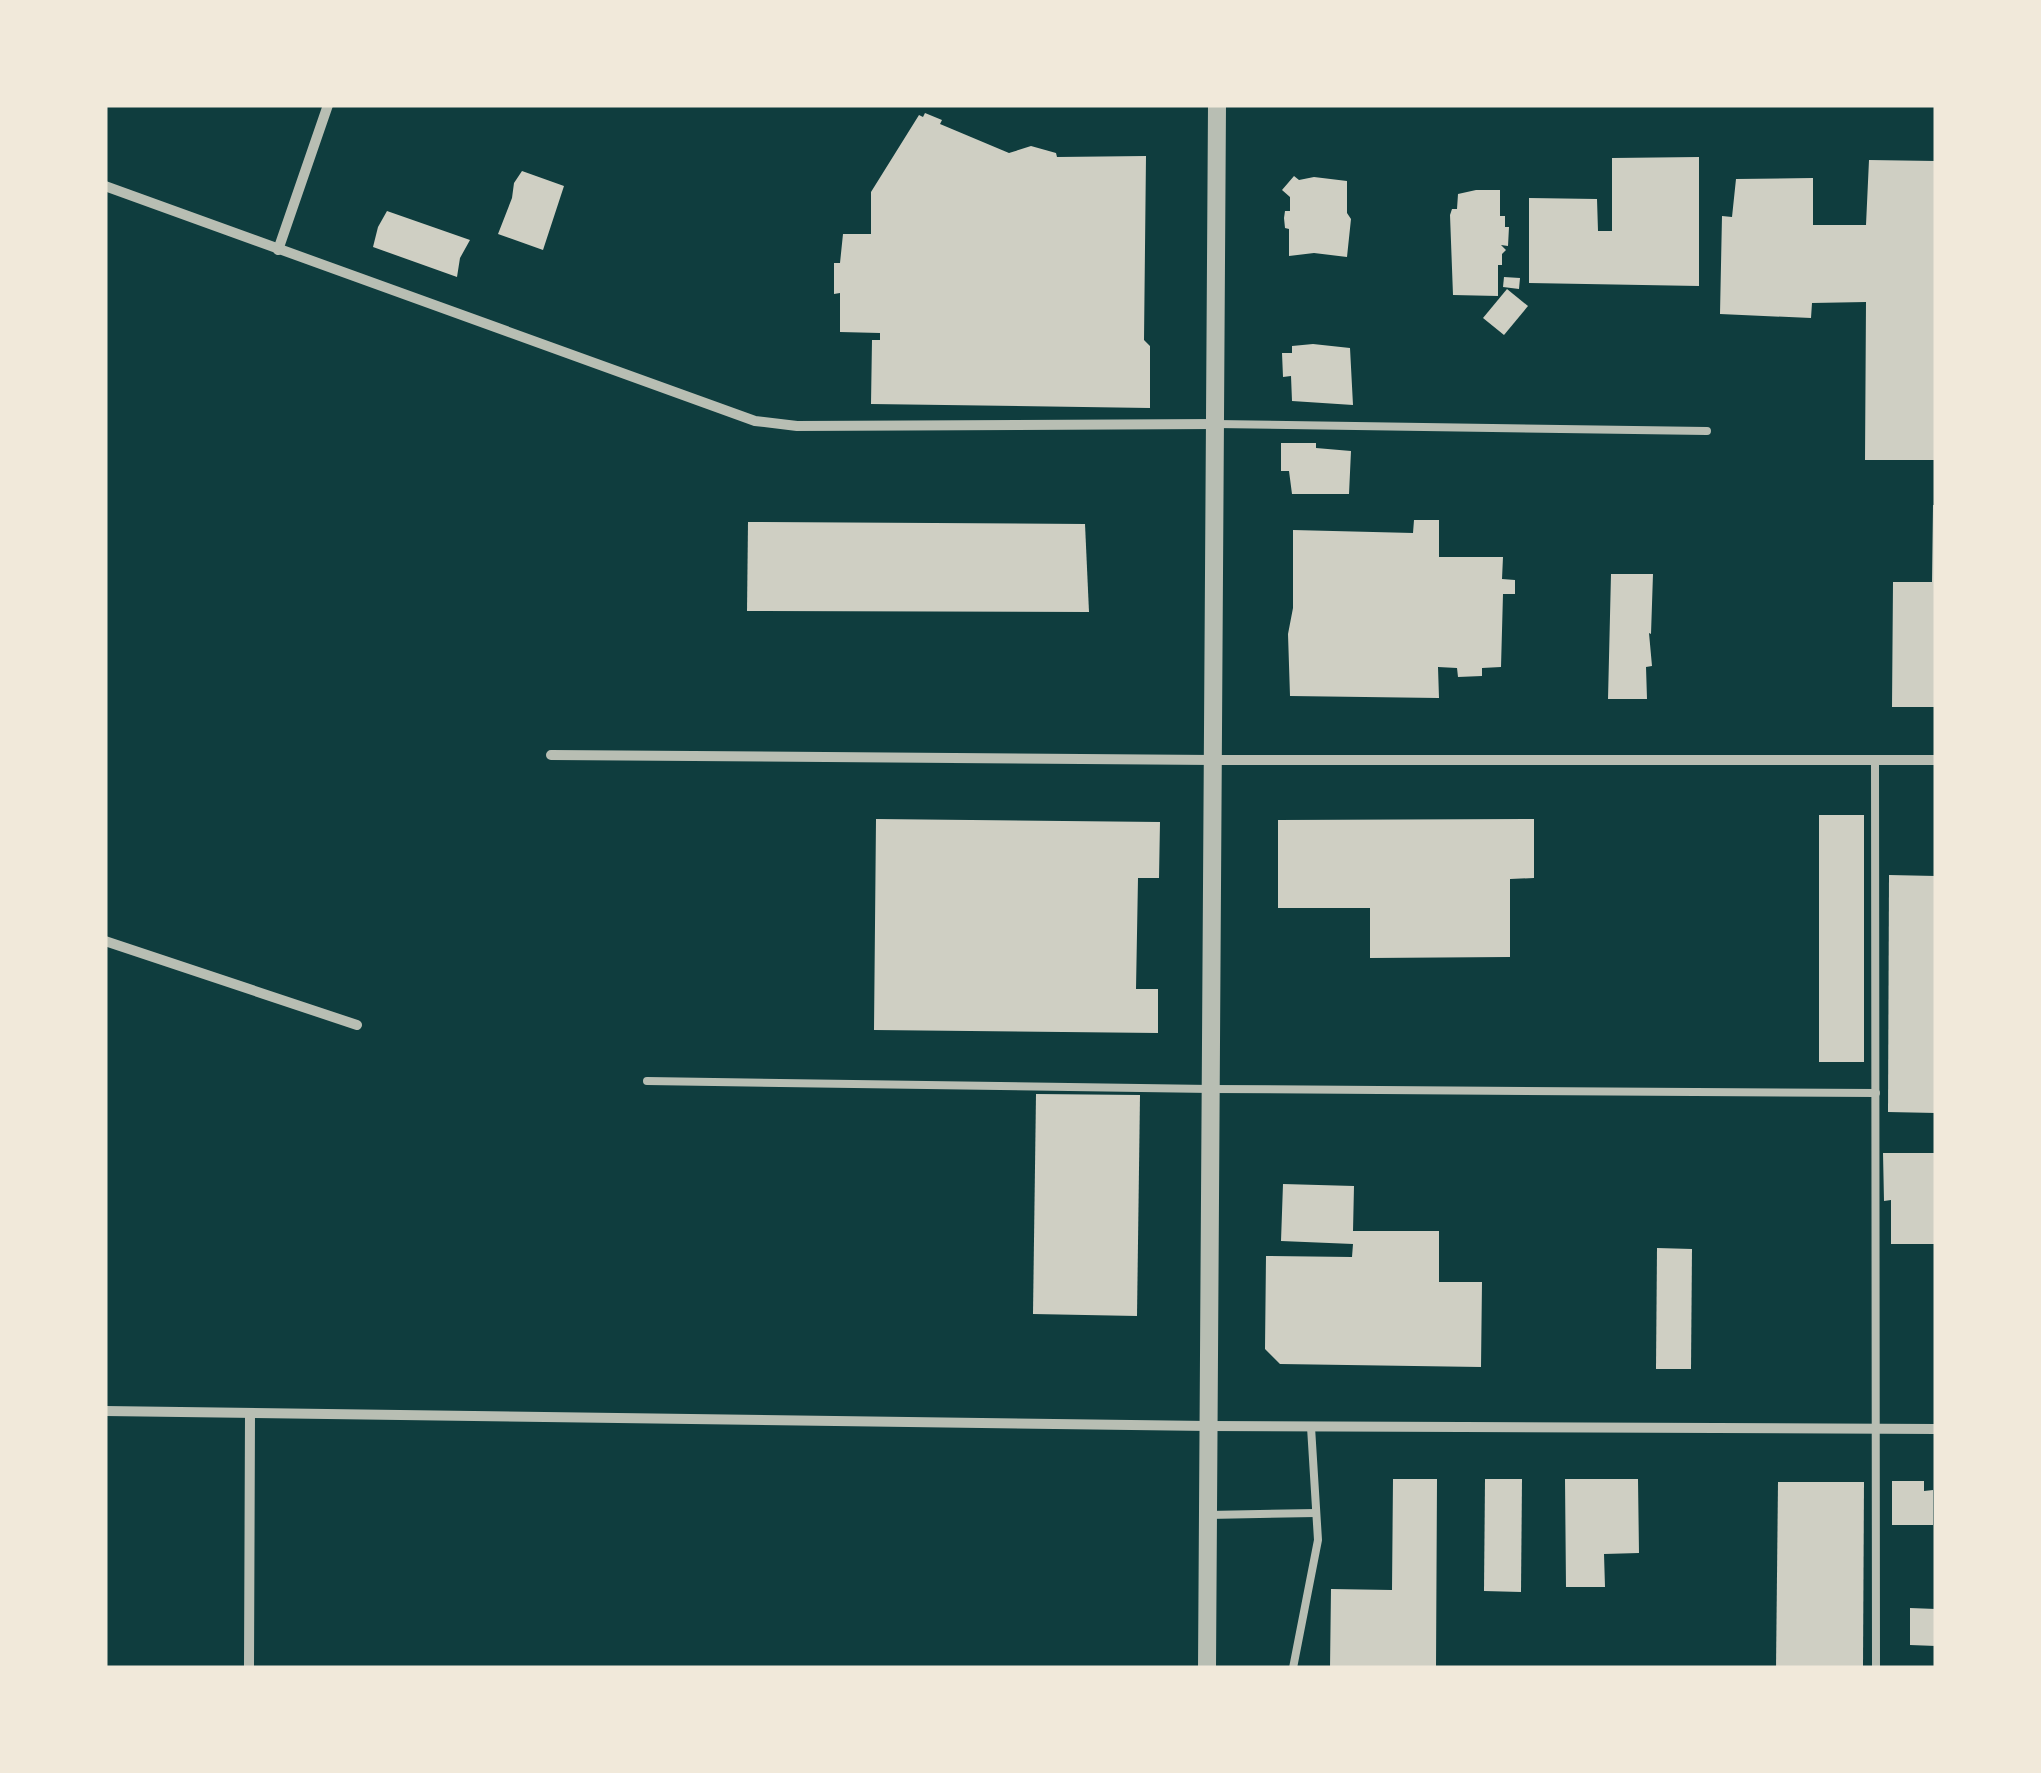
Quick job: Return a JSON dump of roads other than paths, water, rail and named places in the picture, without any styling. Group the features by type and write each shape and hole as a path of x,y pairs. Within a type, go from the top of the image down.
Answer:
{"street":[{"path":"278,250 328,105"},
{"path":"1207,1668 1217,105"},
{"path":"105,186 728,412 776,425 1215,424"},
{"path":"551,755 1936,760"},
{"path":"105,941 357,1025"},
{"path":"105,1411 1208,1426 1936,1429"},
{"path":"249,1668 250,1414"}],"lane":[{"path":"1215,424 1708,431"},
{"path":"1874,760 1876,1668"},
{"path":"647,1082 1876,1093"},
{"path":"1294,1668 1318,1540 1312,1427"},
{"path":"1208,1515 1316,1513"}]}
